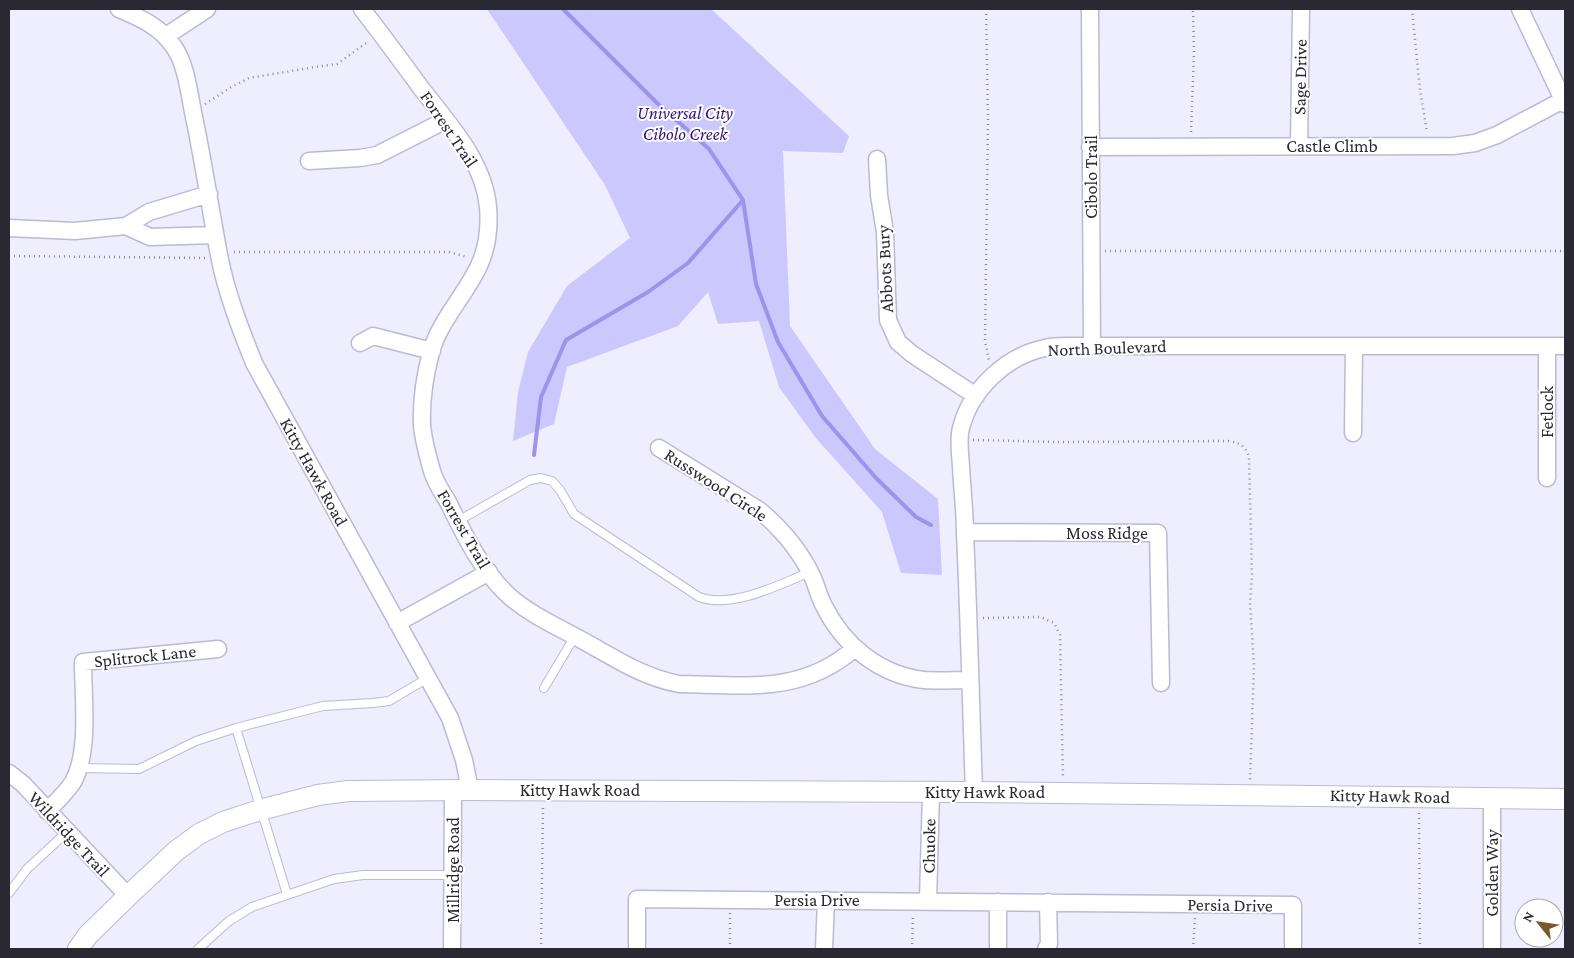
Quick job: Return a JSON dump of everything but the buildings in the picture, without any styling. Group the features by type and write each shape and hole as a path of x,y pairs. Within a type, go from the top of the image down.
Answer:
{"street":[{"name":"Kitty Hawk Road","path":"119,9 146,20 166,36 176,49 187,80 218,252 239,327 254,363 450,718 464,760 462,790 974,792 1492,797 1565,800"},
{"path":"166,36 207,9"},
{"name":"Forrest Trail","path":"362,9 446,120 472,159 482,181 488,206 488,230 481,261 437,337 432,351 424,390 422,425 432,473 471,546 489,572 508,595 520,604 640,673 679,684 768,685 796,681 822,672 845,657 854,648"},
{"name":"Cibolo Trail","path":"1090,9 1092,346"},
{"name":"Sage Drive","path":"1300,146 1301,9"},
{"path":"1520,9 1564,102"},
{"name":"Castle Climb","path":"1090,147 1452,146 1476,142 1497,135 1564,102"},
{"path":"309,161 377,155 446,120"},
{"name":"Abbots Bury","path":"877,159 879,195 885,232 888,320 898,342 912,354 976,396"},
{"path":"9,228 75,231 126,226 149,212 208,194"},
{"path":"126,226 150,237 216,235"},
{"path":"360,344 373,336 432,351"},
{"name":"North Boulevard","path":"974,792 960,429 976,396 986,382 1003,367 1023,355 1045,348 1068,346 1565,346"},
{"path":"1353,433 1354,346"},
{"name":"Fetlock","path":"1547,346 1547,478"},
{"name":"Russwood Circle","path":"659,448 759,510 772,521 795,547 810,572 824,606 836,627 854,648"},
{"name":"Moss Ridge","path":"965,532 1158,533 1161,683"},
{"path":"397,623 489,572"},
{"name":"Splitrock Lane","path":"47,811 72,783 80,768 83,752 83,662 218,648"},
{"path":"854,648 879,666 902,676 926,680 970,680"},
{"name":"Wildridge Trail","path":"9,773 23,784 128,896"},
{"path":"78,949 88,935 176,851 199,834 223,822 318,795 348,791 462,790"},
{"name":"Millridge Road","path":"452,949 453,874 462,790"},
{"name":"Chuoke","path":"921,901 930,792"},
{"name":"Golden Way","path":"1492,797 1492,949"},
{"name":"Persia Drive","path":"637,949 637,899 1293,905 1293,949"},
{"path":"824,949 826,900"},
{"path":"998,902 998,949"},
{"path":"1046,949 1049,944 1048,902"}],"lane":[{"path":"458,522 530,480 541,478 552,481 574,514 699,597 707,600 754,595 810,572"},
{"path":"544,688 575,636"},
{"path":"80,768 140,769 196,741 236,728 323,706 389,701 428,678"},
{"path":"236,728 287,894"},
{"path":"9,893 27,869 67,832"},
{"path":"198,949 229,921 252,907 334,879 363,875 453,874"}],"path":[{"path":"986,9 988,118 985,341 987,358 996,374"},
{"path":"1190,146 1194,53 1193,9"},
{"path":"1412,9 1420,90 1429,146"},
{"path":"193,110 249,78 337,64 380,33"},
{"path":"1091,251 1565,251"},
{"path":"9,256 206,258 218,252 449,252 481,261"},
{"path":"960,440 1057,442 1228,441 1239,443 1246,448 1249,457 1252,575 1250,603 1254,666 1249,795"},
{"path":"968,619 1041,616 1054,623 1060,635 1064,793"},
{"path":"541,949 544,790"},
{"path":"1419,797 1420,949"},
{"path":"730,949 731,900"},
{"path":"912,949 921,901"},
{"path":"1193,949 1196,904"}],"green space":[{"name":"Universal City Cibolo Creek","path":"487,9 711,9 849,136 843,153 783,151 790,326 875,449 938,499 942,575 901,573 882,512 815,437 779,387 759,321 718,324 708,292 678,326 567,367 554,424 513,441 518,392 528,352 567,286 630,238 605,185"}],"waterway":[{"path":"563,9 657,103 709,149 743,200 756,284 778,342 822,416 876,478 916,517 931,525"},
{"path":"534,455 541,397 566,340 648,292 688,263 743,200"}]}
